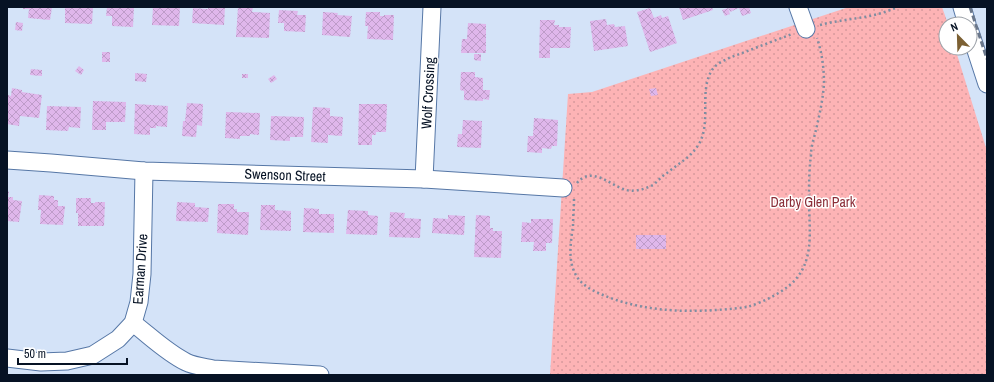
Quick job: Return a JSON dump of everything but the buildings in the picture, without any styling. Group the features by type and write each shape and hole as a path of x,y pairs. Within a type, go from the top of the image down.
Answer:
{"street":[{"name":"Wolf Crossing","path":"424,179 432,7"},
{"path":"798,7 810,28"},
{"path":"978,56 987,84"},
{"name":"Swenson Street","path":"7,160 144,171 424,179 569,188"},
{"name":"Earman Drive","path":"7,358 40,362 61,362 92,355 118,339 133,323 139,302 142,274 144,171"},
{"path":"133,323 166,350 186,362 198,366 213,369 320,375"}],"path":[{"path":"810,28 820,48 823,62 824,83 821,107 811,154 809,243 807,254 799,275 791,284 764,300 747,307 708,310 667,310 626,304 595,292 579,280 571,260 569,188 580,180 591,176 604,179 619,188 627,190 636,191 654,184 690,156 700,142 704,129 706,88 708,78 712,70 720,62 810,28 831,22 882,13 897,7"}],"green space":[{"name":"Darby Glen Park","path":"849,7 942,7 945,16 938,16 938,56 957,56 987,151 987,375 550,375 568,94 592,92"}],"railway":[{"path":"970,7 987,59"}]}
